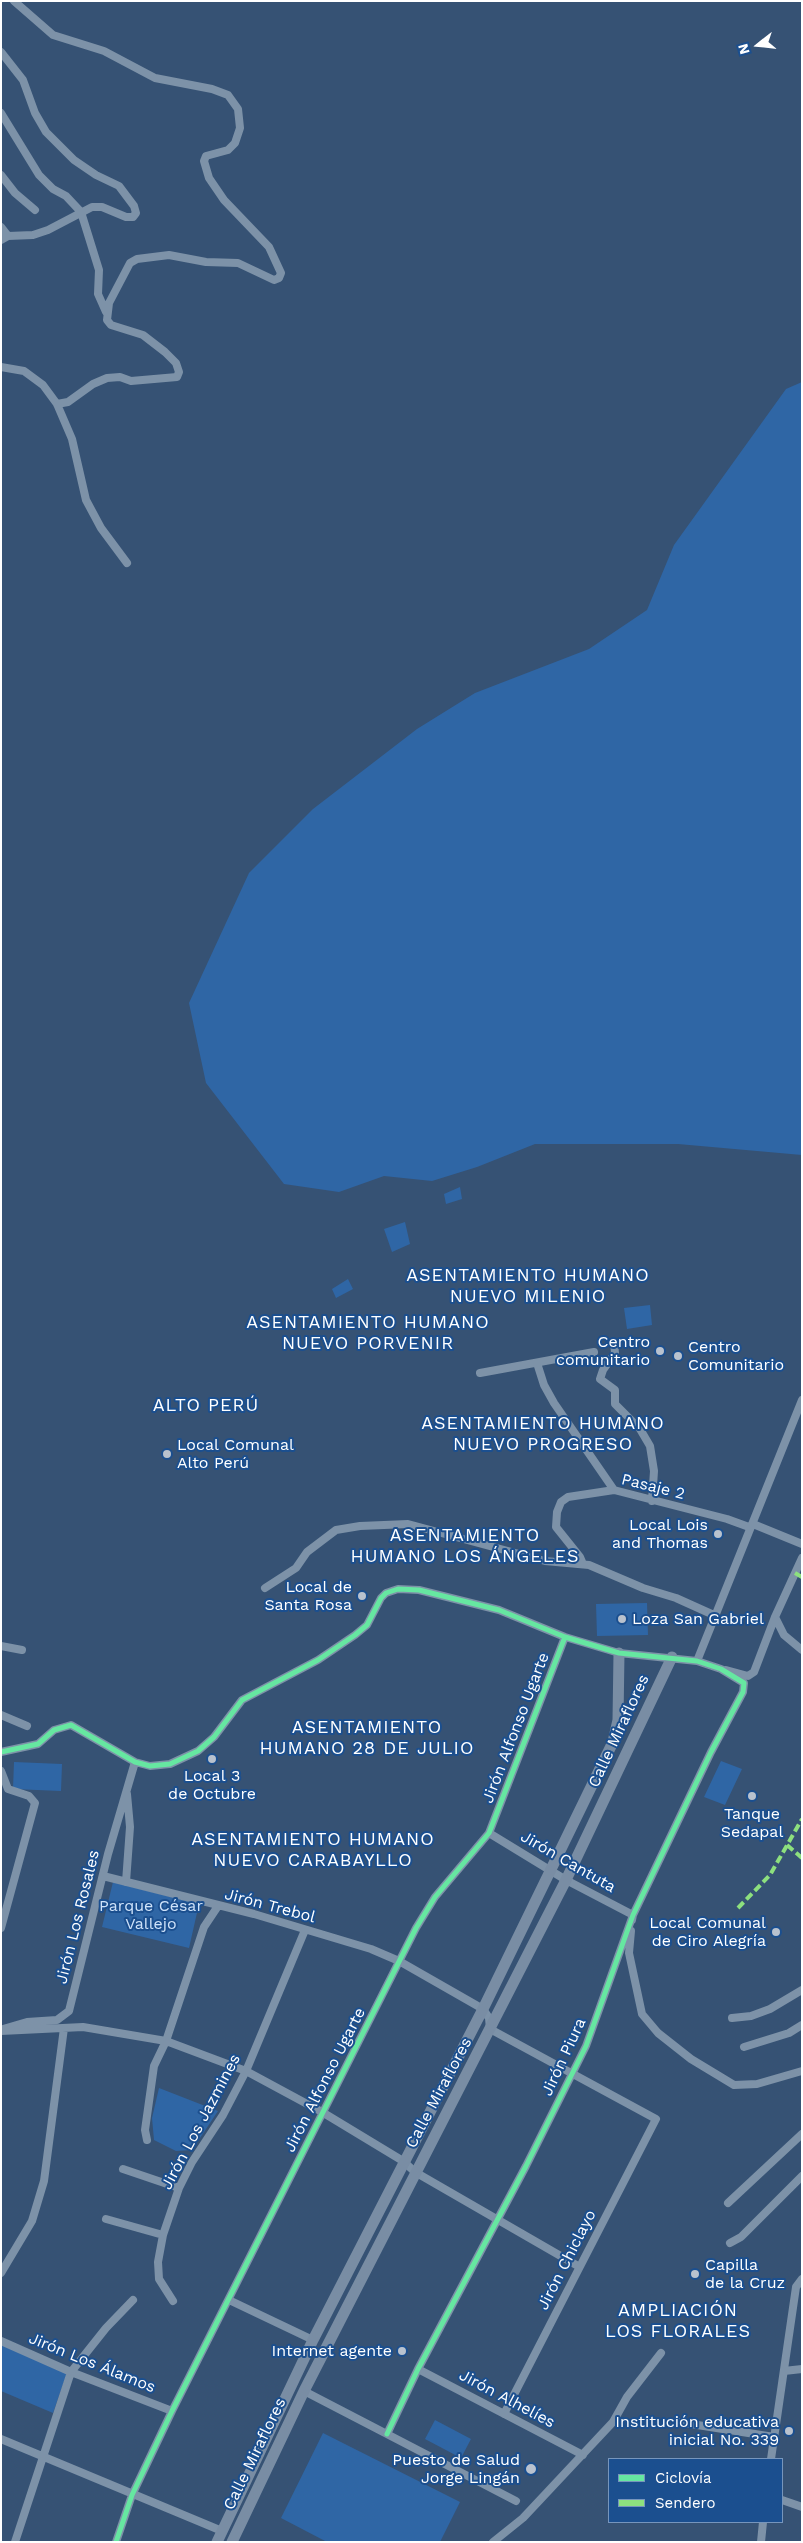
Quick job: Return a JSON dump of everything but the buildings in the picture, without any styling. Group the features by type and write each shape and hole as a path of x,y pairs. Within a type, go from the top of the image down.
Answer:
{"street":[{"path":"14,1 53,35 104,51 155,78 212,89 228,95 238,109 240,128 235,143 228,150 206,156 204,162 210,178 224,200 269,247 280,266 282,273 280,278 274,280 238,263 206,262 169,255 137,259 130,263 126,269 106,312"},
{"path":"1,52 23,80 35,113 46,132 74,160 96,175 118,186 134,206 136,213 133,217 126,217 102,207 92,206 48,230 33,235 5,238 1,227"},
{"path":"1,112 39,175 53,189 66,196 81,212 99,270 98,294 106,312 107,320 112,325 143,335 176,363 179,372 177,377 131,381 120,378 107,378 93,384 68,402 57,404"},
{"path":"1,175 15,193 35,210"},
{"path":"1,367 24,371 43,385 57,404 72,439 86,500 101,528 127,563"},
{"path":"614,1342 616,1353 603,1370 600,1379 615,1390 615,1404 640,1429 650,1446 654,1471 652,1501"},
{"path":"480,1373 594,1352"},
{"path":"537,1363 544,1385 554,1403 614,1490"},
{"path":"696,1661 716,1616 802,1400"},
{"name":"Pasaje 2","path":"582,1564 580,1556 556,1527 557,1512 562,1502 568,1497 614,1490 727,1519 802,1544"},
{"path":"265,1588 296,1568 307,1552 336,1530 360,1526 408,1524 545,1561 582,1564 676,1598 716,1616"},
{"path":"1,1752 38,1744 54,1730 71,1725 136,1762 150,1766 170,1764 198,1751 214,1737 242,1700 318,1660 355,1635 367,1625 381,1598 392,1590 419,1590 499,1610 565,1637 619,1654 672,1657 751,1675 802,1558"},
{"path":"775,1617 784,1636 802,1650"},
{"name":"Jirón Alfonso Ugarte","path":"116,2542 132,2495 172,2411 399,1961 435,1897 489,1833 565,1637"},
{"path":"1,1646 22,1650"},
{"name":"Calle Miraflores","path":"220,2536 313,2340 403,2161 483,2009 616,1732 619,1654"},
{"name":"Calle Miraflores","path":"232,2542 304,2391 566,1880 672,1657"},
{"name":"Jirón Piura","path":"387,2434 418,2369 526,2166 586,2046 633,1915 699,1777 743,1692 744,1683 721,1669"},
{"path":"1,1715 27,1726"},
{"name":"Jirón Los Rosales","path":"1,2031 17,2024 57,2020 69,2011 102,1876 136,1762"},
{"path":"1,1771 8,1789 29,1796 35,1803 1,1928"},
{"path":"126,1882 130,1827 127,1790"},
{"name":"Jirón Cantuta","path":"489,1833 550,1868 566,1880 633,1915"},
{"name":"Jirón Trebol","path":"102,1876 371,1949 399,1961 483,2009"},
{"path":"147,2140 144,2130 154,2066 166,2040 204,1928 209,1917 218,1906"},
{"path":"633,1915 629,1952 637,1995 642,2014 658,2033 691,2058 734,2085 757,2084 802,2072"},
{"name":"Jirón Los Jazmines","path":"173,2301 158,2274 158,2262 163,2235 179,2188 192,2162 224,2115 246,2070 305,1930"},
{"path":"732,2018 751,2016 770,2009 802,1990"},
{"path":"483,2009 489,2018 490,2030 572,2072"},
{"path":"744,2048 789,2033 802,2025"},
{"path":"1,2031 83,2027 166,2040 246,2070 322,2112 403,2161 415,2172 578,2266"},
{"path":"1,2273 32,2221 44,2181 64,2028"},
{"name":"Jirón Chiclayo","path":"504,2414 578,2266 656,2119 572,2072"},
{"path":"728,2203 802,2134"},
{"path":"124,2169 179,2188"},
{"path":"730,2243 741,2237 802,2176"},
{"path":"106,2219 163,2235"},
{"path":"771,2458 784,2371 802,2279"},
{"path":"16,2542 71,2372 106,2328 133,2300"},
{"path":"229,2300 313,2340"},
{"name":"Jirón Los Álamos","path":"1,2340 71,2372 172,2411"},
{"path":"493,2542 523,2518 613,2422 627,2397 661,2353"},
{"name":"Jirón Alhelíes","path":"418,2369 583,2455"},
{"path":"784,2371 802,2369"},
{"path":"304,2391 516,2501"},
{"path":"678,2422 774,2437"},
{"path":"1,2440 132,2495 220,2536"},
{"path":"783,2500 802,2507"},
{"path":"761,2542 763,2523"}],"green space":[{"path":"802,382 802,1155 678,1144 535,1144 477,1167 432,1181 384,1176 339,1192 284,1184 206,1083 189,1003 249,873 313,809 417,729 475,693 589,649 647,610 674,545 786,389"},
{"path":"460,1187 462,1199 446,1204 444,1194"},
{"path":"405,1222 410,1244 392,1252 384,1229"},
{"path":"348,1279 353,1289 336,1298 332,1289"},
{"path":"650,1305 652,1325 627,1329 624,1308"},
{"name":"Loza San Gabriel","path":"647,1603 648,1635 597,1636 596,1604"},
{"path":"721,1761 742,1769 725,1805 704,1797"},
{"path":"14,1762 62,1764 61,1791 13,1789"},
{"name":"Parque César Vallejo","path":"113,1882 199,1904 189,1948 102,1927"},
{"path":"159,2088 218,2111 192,2150 176,2151 154,2140 152,2118"},
{"path":"1,2344 67,2373 53,2413 1,2391"},
{"path":"435,2420 471,2439 461,2458 425,2439"},
{"path":"323,2433 460,2502 440,2542 327,2542 281,2518"}],"marked path":[{"path":"795,1573 802,1577"},
{"path":"738,1908 770,1875 802,1819"},
{"path":"787,1845 802,1858"}],"cycle path":[{"path":"1,1752 38,1744 54,1730 71,1725 135,1762 150,1766 170,1764 198,1751 214,1737 242,1700 318,1660 355,1635 367,1625 381,1598 386,1593 398,1589 419,1590 499,1610 565,1637 619,1653 697,1661 721,1669 744,1683 743,1692 711,1752 633,1915 586,2046 526,2166 418,2369 387,2434"},
{"path":"116,2542 132,2495 172,2411 416,1928 435,1897 489,1833 565,1637"}],"place":[{"name":"Centro comunitario","path":"660,1351"},
{"name":"Centro Comunitario","path":"678,1356"},
{"name":"Local Comunal Alto Perú","path":"167,1454"},
{"name":"Local Lois and Thomas","path":"718,1534"},
{"name":"Local de Santa Rosa","path":"362,1596"},
{"name":"Loza San Gabriel","path":"622,1619"},
{"name":"Local 3 de Octubre","path":"212,1759"},
{"name":"Tanque Sedapal","path":"752,1796"},
{"name":"Local Comunal de Ciro Alegría","path":"776,1932"},
{"name":"Capilla de la Cruz","path":"695,2274"},
{"name":"Internet agente","path":"402,2351"},
{"name":"Institución educativa inicial No. 339","path":"789,2431"},
{"name":"Puesto de Salud Jorge Lingán","path":"531,2469"}],"district":[{"name":"ASENTAMIENTO HUMANO NUEVO MILENIO","path":"528,1286"},
{"name":"ASENTAMIENTO HUMANO NUEVO PORVENIR","path":"368,1334"},
{"name":"ALTO PERÚ","path":"206,1406"},
{"name":"ASENTAMIENTO HUMANO NUEVO PROGRESO","path":"543,1434"},
{"name":"ASENTAMIENTO HUMANO LOS ÁNGELES","path":"465,1546"},
{"name":"ASENTAMIENTO HUMANO 28 DE JULIO","path":"367,1738"},
{"name":"ASENTAMIENTO HUMANO NUEVO CARABAYLLO","path":"313,1850"},
{"name":"AMPLIACIÓN LOS FLORALES","path":"678,2321"}]}
